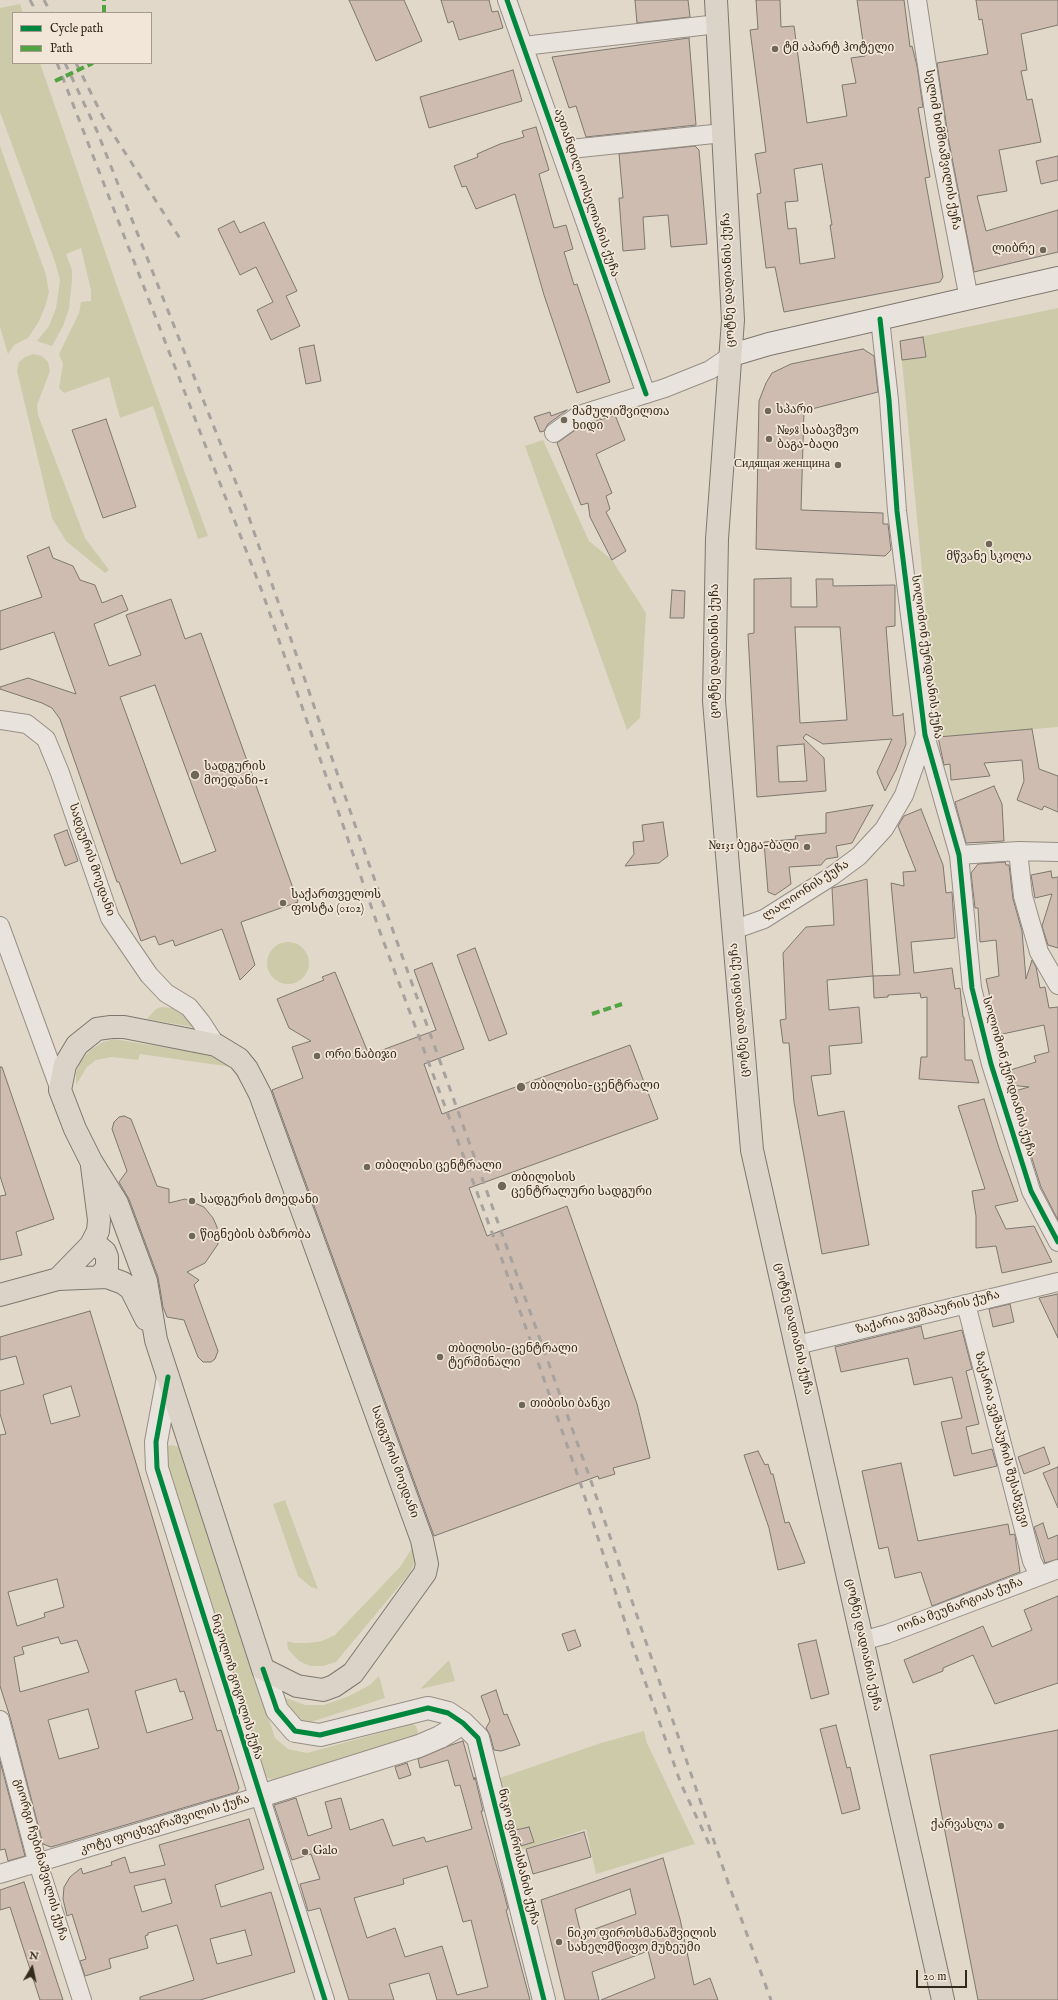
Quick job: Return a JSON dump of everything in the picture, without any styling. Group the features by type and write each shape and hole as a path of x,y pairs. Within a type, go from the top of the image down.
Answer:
{"main road":[{"name":"ცოტნე დადიანის ქუჩა","path":"716,0 733,320 732,355 717,539 714,701 752,1150 943,2000"},
{"name":"სადგურის მოედანი","path":"60,1090 69,1056 85,1038 98,1029 124,1027 216,1046 238,1059 248,1069 260,1094 422,1540 427,1556 425,1573 353,1673 334,1686 323,1690 297,1686 263,1669"},
{"path":"60,1090 75,1129 91,1161 117,1202 146,1281 156,1340"},
{"path":"58,1279 90,1245 98,1231 99,1220 91,1161"},
{"path":"90,1245 99,1247 105,1252 107,1257 107,1268 98,1277"},
{"path":"0,1295 58,1279 98,1277 116,1279 131,1289 156,1340 263,1669"}],"street":[{"name":"ავთანდილ იოსელიანის ქუჩა","path":"507,0 646,394"},
{"name":"სელიმ ხიმშიაშვილის ქუჩა","path":"917,0 939,144 969,299"},
{"path":"523,46 718,24"},
{"path":"560,150 724,133"},
{"path":"554,433 578,415 646,394 710,370 732,355 768,344 1058,278"},
{"name":"სოლომონ ქურდიანის ქუჩა","path":"880,319 889,400 897,511 925,735 959,855 972,988 991,1064 1031,1191 1058,1242"},
{"name":"სადგურის მოედანი","path":"0,720 26,724 46,739 60,773 110,918 149,975 166,993 189,1007 201,1022 216,1046"},
{"name":"ლალიონის ქუჩა","path":"733,930 764,919 832,876 859,856 884,829 904,795 925,735"},
{"path":"1018,851 1023,896 1037,945 1058,985"},
{"path":"959,855 1018,851 1058,852"},
{"path":"0,926 60,1090"},
{"name":"ზაქარია ვეშაპურის ქუჩა","path":"797,1345 1058,1282"},
{"name":"ზაქარია ვეშაპურის შესახვევი","path":"966,1304 1032,1561 1040,1575"},
{"name":"ნიკოლოზ გოგოლის ქუჩა","path":"168,1377 156,1442 157,1468 325,2000"},
{"name":"იონა მეუნარგიას ქუჩა","path":"862,1641 887,1634 1058,1569"},
{"path":"263,1669 277,1710 295,1731 320,1735 428,1708 448,1713 464,1723"},
{"name":"გიორგი ჩუბინაშვილის ქუჩა","path":"0,1720 38,1863 82,2000"},
{"name":"კოტე ფოცხვერაშვილის ქუჩა","path":"0,1874 260,1796 419,1746 440,1737 464,1723"},
{"name":"ნიკო ფიროსმანის ქუჩა","path":"464,1723 478,1738 544,2000"}],"shaded area":[{"path":"20,4 23,12 12,12 12,64 40,64 118,289 208,536 198,539 153,406 120,418 109,377 64,393 59,388 63,364 59,354 79,313 81,302 91,301 91,290 81,248 66,254 72,270 72,281 69,309 63,326 52,346 37,341 49,326 56,308 60,280 55,262 0,112 0,8"},
{"path":"0,146 46,275 49,292 45,307 38,323 28,338 14,345 8,354 0,327"},
{"name":"მწვანე სკოლა","path":"1058,308 1058,727 938,737 900,341"},
{"path":"33,354 42,356 48,362 50,371 37,405 38,415 85,538 109,570 105,573 66,541 52,518 17,371 19,362 25,357"},
{"path":"543,440 589,541 612,560 646,613 640,718 627,730 525,446"},
{"path":"288,942 303,948 309,963 303,978 288,984 273,978 267,963 273,948"},
{"path":"162,1007 174,1008 183,1012 198,1028 147,1019 156,1009"},
{"path":"114,1039 222,1057 232,1067 140,1054 138,1060 112,1057 96,1060 87,1067 76,1085 76,1073 81,1061 90,1050 103,1042"},
{"path":"172,1445 179,1447 275,1738 288,1749 307,1753 412,1724 416,1726 418,1732 417,1736 275,1781 261,1775 158,1455 165,1447"},
{"path":"285,1500 318,1589 311,1587 298,1576 273,1504"},
{"path":"416,1542 415,1562 410,1573 336,1662 323,1666 310,1666 299,1661 288,1649 287,1641 294,1643 308,1643 322,1641 335,1635 400,1567"},
{"path":"449,1660 455,1681 420,1689"},
{"path":"379,1676 385,1698 305,1724 292,1717 286,1698 305,1705 324,1705 349,1696 370,1685"},
{"path":"644,1731 647,1743 695,1844 596,1874 586,1829 515,1852 497,1779 601,1743"}],"building":[{"path":"349,0 404,0 422,41 376,61"},
{"path":"441,0 489,0 492,12 498,11 503,28 459,40 453,21 448,23"},
{"path":"635,0 688,0 690,17 637,23"},
{"path":"756,0 780,0 781,27 794,26 807,123 847,116 842,85 856,83 851,58 865,56 857,0 904,0 910,47 912,46 917,66 923,107 918,108 930,177 925,178 943,277 940,282 784,312 775,267 766,268 757,194 761,193 755,154 766,152 750,30 758,29","holes":["822,164 832,225 830,225 835,258 800,264 796,228 788,229 785,202 798,201 794,169"]},
{"path":"976,0 1058,0 1058,25 1021,34 1027,70 1021,71 1027,100 1032,99 1041,142 999,150 1007,191 977,196 986,231 1058,210 1058,252 974,272 949,142 937,63 988,54 982,19 979,20"},
{"path":"689,38 696,125 586,137 576,106 569,108 552,57"},
{"path":"513,70 522,101 429,128 420,97"},
{"path":"536,127 549,170 539,174 554,228 566,225 573,249 564,252 574,285 577,284 610,382 577,393 544,295 515,194 476,209 466,186 462,187 454,166 478,157 477,154 500,144 524,137 522,131"},
{"path":"695,146 699,150 707,244 671,247 668,215 643,217 645,249 623,251 619,198 623,198 619,154"},
{"path":"1058,156 1058,180 1041,184 1036,161"},
{"path":"234,221 240,233 264,222 297,291 286,296 300,326 271,340 257,310 273,302 256,267 240,275 218,229"},
{"path":"923,337 926,357 902,360 900,341"},
{"path":"314,345 321,381 306,384 299,348"},
{"path":"863,349 874,356 878,392 804,411 801,510 883,513 883,524 888,524 891,550 885,556 756,549 759,401 766,383 772,373 791,364"},
{"path":"567,410 548,424 544,431 540,432 534,417 550,412 551,416"},
{"path":"615,415 625,440 596,454 612,493 606,496 610,509 606,512 626,551 612,560 590,517 588,503 581,505 557,443 581,426"},
{"path":"106,419 136,507 103,518 72,430"},
{"path":"49,547 53,558 73,566 80,580 95,585 102,603 122,595 128,610 94,624 109,666 141,655 126,615 171,599 185,639 201,633 298,902 241,922 255,965 240,980 222,929 175,946 173,940 159,945 155,936 141,941 119,882 117,882 60,719 52,708 42,703 0,689 0,687 28,678 76,694 54,632 0,650 0,611 42,597 27,556","holes":["155,685 216,851 181,864 120,697"]},
{"path":"791,578 791,607 817,607 816,579 833,579 833,586 895,585 895,626 886,627 893,716 902,715 903,713 906,744 896,770 885,791 877,772 892,739 823,744 806,734 803,738 824,758 826,791 757,797 748,634 754,633 754,579","holes":["795,627 840,627 847,720 800,723","804,744 807,781 779,782 777,746"]},
{"path":"672,590 685,591 684,618 670,618"},
{"path":"1032,729 1039,769 1058,776 1058,812 1044,806 1042,810 1017,800 1024,781 1022,760 984,763 990,776 951,780 950,764 944,765 938,737"},
{"path":"994,786 1002,804 1004,841 966,843 955,802"},
{"path":"873,805 852,843 836,846 838,857 826,859 821,865 789,867 791,884 775,895 768,892 764,842 796,839 795,836 826,833 826,813"},
{"path":"921,809 943,865 946,893 952,892 955,938 911,942 914,973 952,968 955,989 960,988 964,1017 965,1060 972,1060 979,1083 919,1079 921,1057 927,1057 927,997 921,998 920,993 888,995 888,997 874,998 873,976 900,975 891,883 904,886 903,872 916,871 898,826 904,816"},
{"path":"663,822 668,856 659,863 625,866 634,854 633,842 644,841 642,825"},
{"path":"67,830 78,861 65,866 54,835"},
{"path":"1005,862 1006,865 1009,865 1013,899 1022,931 1026,979 1032,960 1036,967 1040,988 1045,987 1049,1008 1058,1007 1058,1220 1041,1187 1011,1092 1029,1087 1009,1085 1004,1072 1036,1062 1034,1056 1049,1052 1044,1025 998,1035 986,979 999,976 996,940 980,942 978,908 975,908 971,873 978,864"},
{"path":"1051,871 1052,878 1058,877 1058,948 1048,945 1042,926 1052,894 1035,898 1031,875"},
{"path":"867,879 873,976 827,980 829,1010 859,1007 862,1043 829,1046 831,1074 811,1076 818,1116 844,1111 869,1245 822,1254 794,1102 789,1043 783,1043 780,1020 786,1019 783,953 806,927 834,925 832,888"},
{"path":"475,948 507,1034 489,1041 457,955"},
{"name":"თბილისი-ცენტრალი ტერმინალი","path":"432,963 464,1049 424,1064 442,1114 630,1045 658,1119 469,1188 487,1236 567,1206 637,1404 650,1458 613,1468 615,1474 599,1479 598,1476 434,1536 272,1090 303,1078 292,1047 311,1041 289,1028 277,999 324,980 322,977 335,972 369,1055 436,1030 414,970"},
{"path":"0,1067 2,1067 54,1219 16,1232 22,1255 0,1260 0,1196 6,1195 0,1176"},
{"path":"984,1099 999,1148 1018,1201 995,1206 1006,1229 1034,1226 1052,1262 1002,1273 996,1246 976,1248 976,1216 972,1191 985,1189 958,1106"},
{"path":"124,1116 131,1119 157,1186 169,1189 169,1203 185,1199 204,1207 213,1218 217,1227 218,1244 205,1263 187,1272 199,1280 194,1285 218,1351 215,1359 211,1362 203,1362 198,1357 184,1320 167,1317 163,1307 158,1277 129,1199 119,1182 127,1171 112,1129 114,1122 119,1117"},
{"path":"1058,1294 1058,1338 1039,1298"},
{"path":"1010,1304 1014,1322 993,1327 989,1309"},
{"path":"90,1311 217,1731 221,1730 239,1788 237,1792 51,1847 43,1844 10,1717 0,1686 0,1435 6,1434 0,1414 0,1391 24,1384 16,1356 0,1360 0,1337","holes":["71,1386 80,1416 51,1424 43,1395","57,1579 64,1607 44,1613 45,1617 17,1626 8,1592","58,1637 61,1644 77,1640 89,1672 20,1692 14,1657 24,1654 22,1647","176,1679 180,1692 184,1691 193,1719 147,1733 135,1691","88,1709 99,1748 59,1759 48,1720"]},
{"path":"921,1326 924,1339 962,1330 972,1369 966,1371 979,1424 966,1427 972,1454 992,1449 997,1466 954,1476 941,1422 962,1418 952,1377 914,1385 908,1358 841,1372 835,1347"},
{"path":"1044,1447 1050,1464 1024,1474 1018,1457"},
{"path":"758,1451 765,1465 768,1464 771,1474 773,1474 785,1523 789,1522 805,1563 778,1570 769,1528 744,1455"},
{"path":"901,1463 918,1541 1008,1524 1010,1535 1014,1534 1015,1536 1020,1572 932,1606 921,1572 895,1578 888,1547 879,1549 862,1471"},
{"path":"1058,1467 1058,1508 1043,1473"},
{"path":"1043,1523 1048,1539 1058,1535 1058,1559 1045,1563 1034,1527"},
{"path":"1058,1596 1058,1683 995,1704 973,1655 943,1668 943,1671 913,1683 904,1660 983,1626 992,1647 1032,1630 1024,1610"},
{"path":"575,1630 581,1646 568,1651 562,1634"},
{"path":"816,1640 829,1694 811,1699 798,1644"},
{"path":"496,1690 504,1715 507,1714 520,1745 501,1751 494,1750 490,1735 486,1728 490,1721 481,1696"},
{"path":"836,1725 847,1768 850,1767 860,1809 842,1814 820,1729"},
{"name":"ქარვასლა","path":"1058,1730 1058,2000 978,2000 930,1755"},
{"path":"463,1741 474,1780 475,1777 483,1811 481,1811 508,1909 506,1910 530,2000 437,2000 429,1973 389,1984 394,2000 349,2000 320,1908 308,1911 300,1884 320,1879 311,1854 292,1860 274,1805 296,1798 308,1836 332,1828 325,1802 341,1798 350,1830 383,1819 393,1846 424,1837 426,1842 472,1829 460,1785 455,1786 448,1760 420,1768 418,1759","holes":["447,1866 463,1922 471,1920 488,1987 457,1995 442,1946 405,1957 395,1928 367,1938 354,1898 404,1884 403,1879"]},
{"path":"0,1761 25,1856 8,1861 5,1849 0,1850"},
{"path":"407,1763 411,1775 399,1779 395,1767"},
{"path":"249,1819 264,1869 215,1885 221,1907 271,1892 295,1972 200,2000 140,2000 140,1997 194,1980 177,1925 148,1933 148,1935 145,1936 148,1948 109,1959 111,1968 85,1976 80,1961 86,1959 72,1914 67,1916 63,1899 64,1887 70,1877 81,1868 83,1874 112,1865 111,1862 125,1857 130,1873 165,1865 159,1845","holes":["165,1879 172,1903 142,1912 134,1886","245,1930 252,1955 217,1964 210,1939"]},
{"path":"529,1827 534,1842 521,1846 516,1830"},
{"path":"584,1832 591,1857 533,1874 526,1849"},
{"path":"663,1858 680,1919 694,1985 710,1978 718,2000 601,2000 655,1978 648,1951 592,1972 599,2000 565,2000 541,1900","holes":["630,1889 636,1914 581,1934 575,1909"]},
{"path":"24,1882 63,2000 40,2000 10,1907 0,1910 0,1890"}],"railway":[{"path":"30,0 36,12"},
{"path":"44,0 50,12"},
{"path":"57,64 263,594 380,932 500,1254 580,1482 635,1653 681,1784 712,1850"},
{"path":"65,64 97,131 244,503 355,825 591,1481 730,1888 771,2000"},
{"path":"76,64 106,123 181,240"}],"marked path":[{"path":"104,0 104,12"},
{"path":"55,81 91,64"},
{"path":"592,1014 622,1004"}],"cycle path":[{"path":"507,0 646,394"},
{"path":"880,319 889,400 897,511 925,735 959,855 972,988 991,1064 1031,1191 1058,1242"},
{"path":"168,1377 156,1442 157,1468 325,2000"},
{"path":"263,1669 277,1710 295,1731 320,1735 428,1708 448,1713 463,1723 478,1738 544,2000"}],"place":[{"name":"ტმ აპარტ ჰოტელი","path":"775,49"},
{"name":"ლიბრე","path":"1043,250"},
{"name":"სპარი","path":"768,411"},
{"name":"მამულიშვილთა ხიდი","path":"564,420"},
{"name":"№98 საბავშვო ბაგა-ბაღი","path":"769,439"},
{"name":"Сидящая женщина","path":"838,465"},
{"name":"მწვანე სკოლა","path":"989,544"},
{"name":"სადგურის მოედანი-1","path":"195,775"},
{"name":"№131 ბეგა-ბაღი","path":"807,847"},
{"name":"საქართველოს ფოსტა (0102)","path":"283,903"},
{"name":"ორი ნაბიჯი","path":"317,1056"},
{"name":"თბილისი-ცენტრალი","path":"521,1087"},
{"name":"თბილისი ცენტრალი","path":"367,1167"},
{"name":"თბილისის ცენტრალური სადგური","path":"502,1186"},
{"name":"სადგურის მოედანი","path":"192,1201"},
{"name":"წიგნების ბაზრობა","path":"192,1236"},
{"name":"თბილისი-ცენტრალი ტერმინალი","path":"440,1357"},
{"name":"თიბისი ბანკი","path":"522,1405"},
{"name":"ქარვასლა","path":"1001,1826"},
{"name":"Galo","path":"305,1852"},
{"name":"ნიკო ფიროსმანაშვილის სახელმწიფო მუზეუმი","path":"559,1942"}]}
